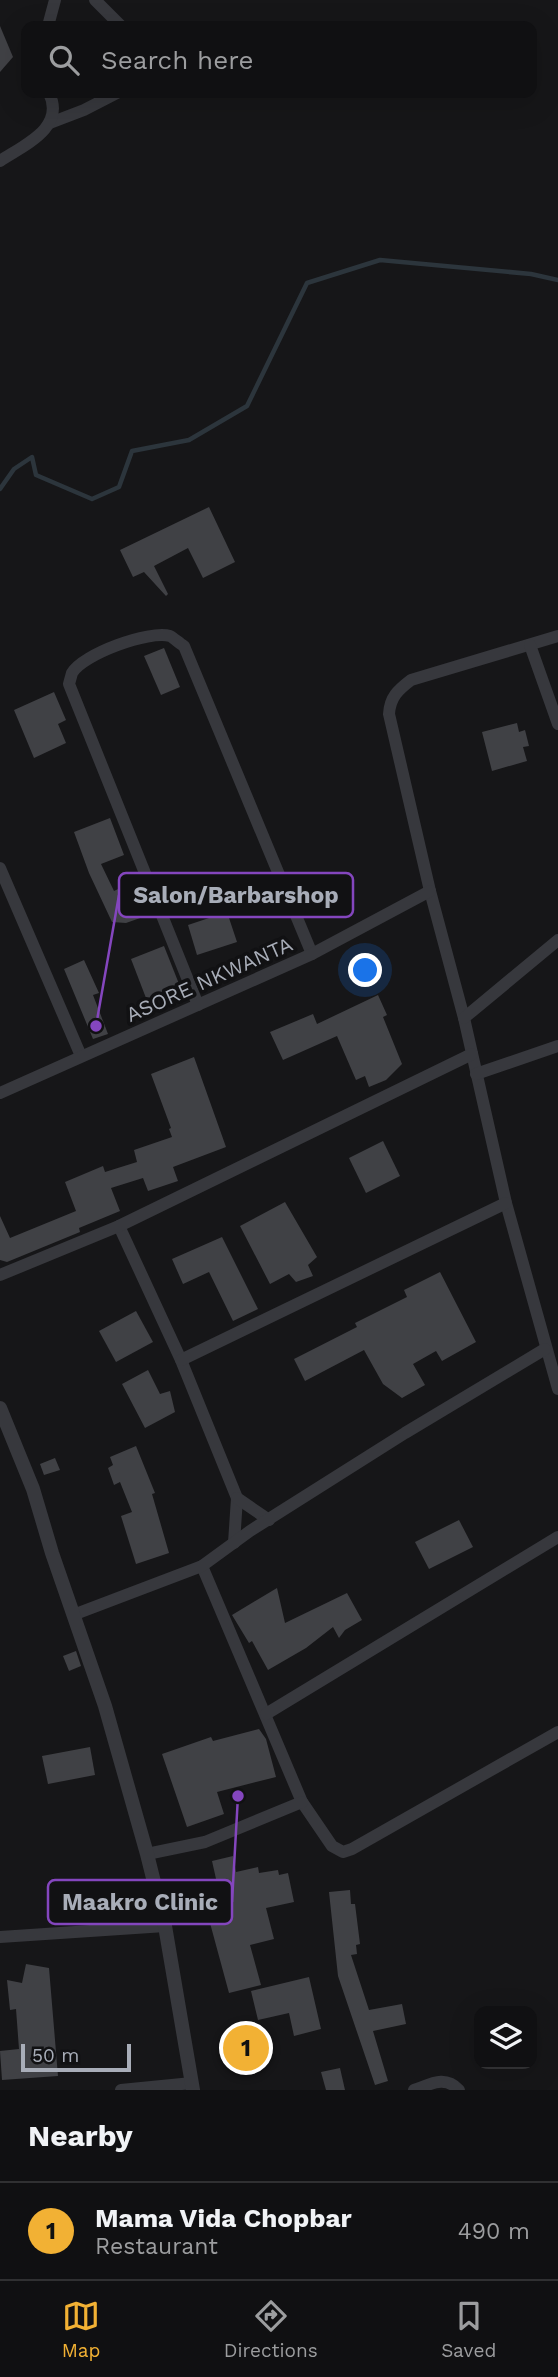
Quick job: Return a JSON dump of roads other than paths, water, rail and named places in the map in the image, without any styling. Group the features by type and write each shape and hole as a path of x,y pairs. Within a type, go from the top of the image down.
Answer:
{"street":[{"path":"49,21 55,0"},
{"path":"95,0 116,21"},
{"path":"0,160 43,132 54,114 50,98"},
{"path":"50,123 107,98"},
{"path":"198,1005 69,684 73,671 93,656 126,642 148,637 170,636 184,646 312,954"},
{"path":"558,636 411,680 395,693 388,714 430,891 464,1017 506,1203 558,1389"},
{"path":"530,645 558,724"},
{"path":"0,868 81,1056"},
{"name":"ASORE NKWANTA","path":"0,1093 312,954 430,891"},
{"path":"464,1017 558,940"},
{"path":"476,1074 558,1046"},
{"path":"0,1275 119,1226 472,1054"},
{"path":"181,1360 506,1203"},
{"path":"119,1226 181,1360 237,1497 234,1543"},
{"path":"73,1615 202,1566 405,1433 545,1349"},
{"path":"0,1408 33,1489 105,1706 165,1926 193,2087 121,2090"},
{"path":"237,1497 269,1520"},
{"path":"266,1714 558,1537"},
{"path":"202,1566 302,1802 332,1846 343,1852 557,1735"},
{"path":"147,1854 205,1842 302,1802"},
{"path":"0,1937 165,1926"},
{"path":"414,2090 441,2081 451,2082 459,2090"}],"waterway":[{"path":"0,489 14,469 32,457 36,475 92,499 119,487 132,451 189,440 247,406 307,283 380,260 531,274 558,280"}],"place":[{"name":"Salon/Barbarshop","path":"96,1026"},
{"name":"Maakro Clinic","path":"238,1796"},
{"name":"Mama Vida Chopbar","path":"246,2048"}]}
